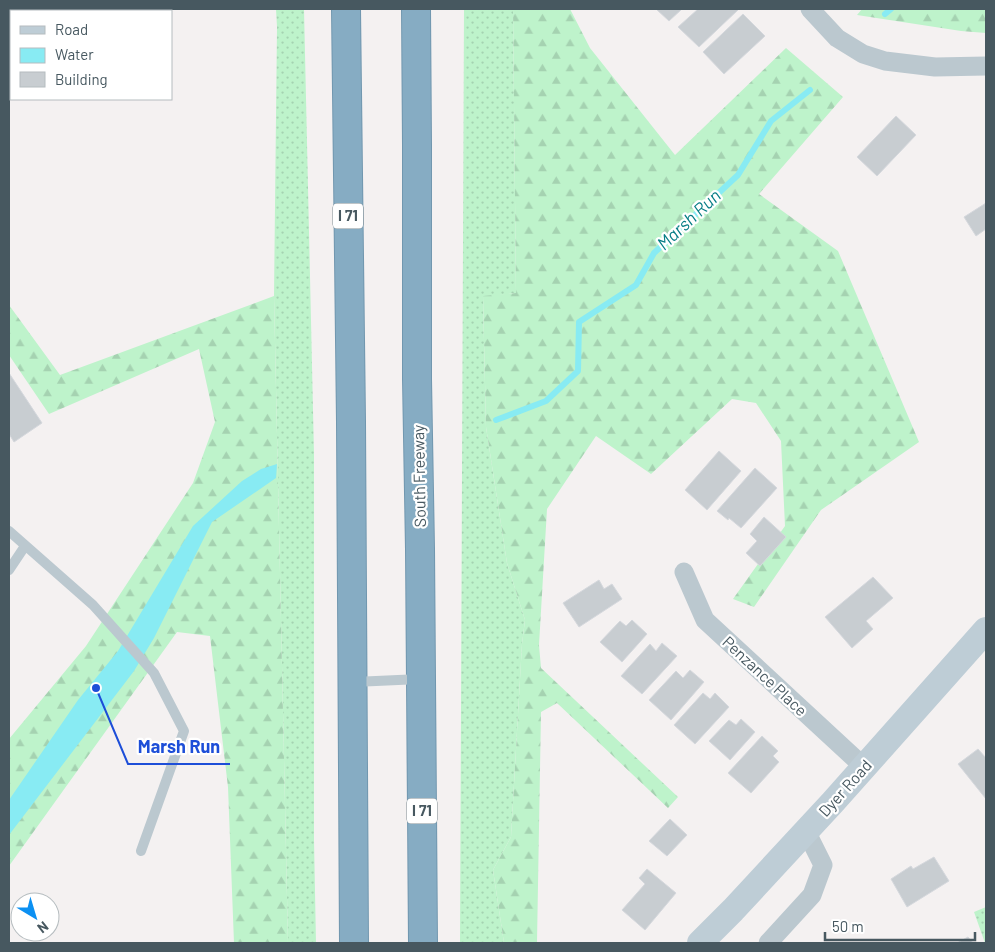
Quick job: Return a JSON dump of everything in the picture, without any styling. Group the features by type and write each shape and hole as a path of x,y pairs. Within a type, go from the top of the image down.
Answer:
{"highway":[{"name":"I 71","path":"346,9 354,943"},
{"name":"South Freeway","path":"416,9 423,943"}],"street":[{"path":"810,9 837,38 863,54 885,61 936,67 986,66"},
{"name":"Penzance Place","path":"684,572 704,620 864,767"},
{"name":"Dyer Road","path":"700,943 806,831 986,630"},
{"path":"768,943 812,895 823,865 806,831"}],"lane":[{"path":"9,531 93,605 154,674 184,731 141,851"},
{"path":"9,570 25,546"},
{"path":"353,682 421,679"}],"green space":[{"path":"276,9 304,9 314,454 314,840 316,943 288,943 274,296"},
{"path":"464,9 513,9 516,293 483,297 486,427 507,563 525,620 511,837 493,870 504,943 460,943"},
{"path":"513,9 570,9 590,48 675,155 786,48 843,97 759,194 838,251 919,442 821,510 754,607 733,599 785,526 781,441 756,403 732,399 651,474 596,436 547,509 539,645 541,668 678,797 668,808 557,703 541,712 537,943 504,943 493,870 511,837 525,620 507,563 486,427 483,296 516,293"},
{"path":"862,9 986,9 986,33 857,15"},
{"path":"274,296 288,943 234,943 228,787 210,636 177,632 9,866 9,739 86,646 193,483 215,422 199,349 49,414 9,355 9,305 60,375"},
{"path":"986,907 986,943 985,943 974,912"}],"water":[{"path":"277,464 276,478 212,522 154,638 134,671 9,835 9,800 78,700 118,651 193,526 242,481 261,469"}],"building":[{"path":"656,9 682,9 669,21"},
{"path":"698,9 739,9 699,47 678,27"},
{"path":"743,14 765,36 724,74 703,52"},
{"path":"896,116 916,135 877,176 857,157"},
{"path":"986,203 986,229 976,236 964,217"},
{"path":"9,373 42,423 14,442 9,434"},
{"path":"719,451 741,471 707,510 685,490"},
{"path":"755,468 777,488 741,528 717,511"},
{"path":"764,517 786,537 760,566 746,553 757,541 750,534"},
{"path":"873,577 893,598 866,621 873,629 852,648 825,617"},
{"path":"599,580 604,589 612,584 622,599 579,627 563,603"},
{"path":"632,620 647,634 622,662 600,642 620,621 626,626"},
{"path":"662,643 677,656 642,694 621,676 650,644 656,651"},
{"path":"690,670 704,682 671,720 649,700 676,671 683,678"},
{"path":"703,693 710,699 715,693 729,707 695,744 674,725"},
{"path":"741,719 755,732 730,760 709,741 729,720 736,725"},
{"path":"762,736 778,751 773,756 779,762 751,793 728,773"},
{"path":"978,749 986,758 986,799 958,764"},
{"path":"670,819 687,835 667,856 649,841"},
{"path":"934,857 949,881 907,907 891,879 911,866 913,869"},
{"path":"647,869 676,893 645,930 622,910 645,884 639,878"},
{"path":"968,937 973,943 957,943"}],"waterway":[{"name":"Marsh Run","path":"885,14 891,9"},
{"name":"Marsh Run","path":"496,420 546,401 578,371 579,322 636,285 654,253 738,175 771,121 810,90"}],"place":[{"name":"Marsh Run","path":"96,688"}]}
